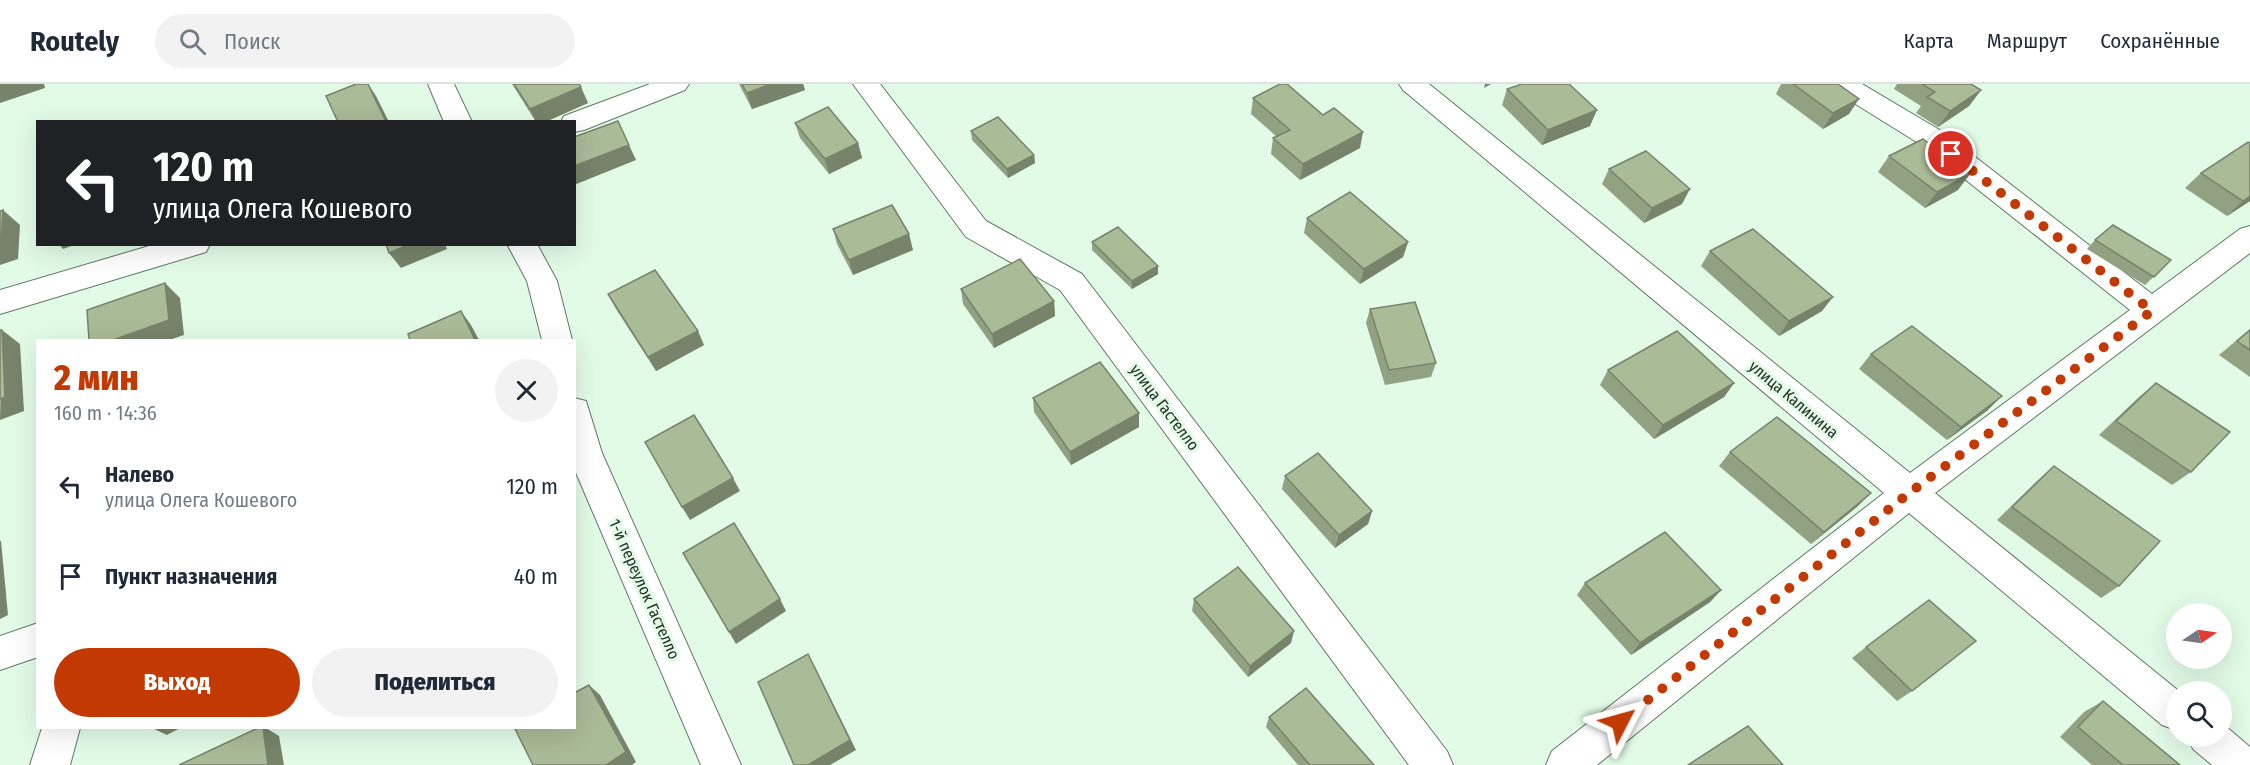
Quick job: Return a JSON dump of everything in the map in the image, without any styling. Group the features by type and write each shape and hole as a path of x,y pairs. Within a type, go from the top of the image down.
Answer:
{"street":[{"path":"441,84 457,120"},
{"path":"576,122 676,84"},
{"name":"улица Гастелло","path":"866,84 976,229 1071,282 1433,765"},
{"name":"улица Калинина","path":"1412,84 2166,704"},
{"path":"1842,84 1933,140 2152,311"},
{"path":"1566,765 1908,494 2250,237"},
{"path":"0,302 188,246"},
{"path":"523,246 542,281 557,339"},
{"name":"1-й переулок Гастелло","path":"576,425 580,454 722,765"},
{"path":"0,653 36,641"},
{"path":"50,765 61,729"},
{"path":"2220,747 2242,765"}],"building":[{"path":"356,84 368,84 385,120 337,120 326,96"},
{"path":"514,84 579,84 581,87 530,109"},
{"path":"742,84 771,84 747,93"},
{"path":"1280,84 1287,84 1323,115 1334,108 1363,132 1303,164 1273,138 1290,130 1253,98"},
{"path":"1522,84 1569,84 1597,110 1548,130 1507,89"},
{"path":"1793,84 1838,84 1859,99 1833,113"},
{"path":"1922,84 1971,84 1981,90 1950,111 1927,97 1935,92"},
{"path":"828,107 858,143 825,159 795,123"},
{"path":"998,117 1034,155 1007,169 971,131"},
{"path":"618,121 629,145 576,165 576,136"},
{"path":"1923,139 1970,174 1937,192 1889,156"},
{"path":"2248,142 2250,143 2250,196 2243,201 2201,173"},
{"path":"1646,151 1690,189 1652,208 1609,169"},
{"path":"1350,192 1408,242 1364,269 1307,218"},
{"path":"892,205 909,234 849,260 833,229"},
{"path":"3,210 1,244 0,244 0,211"},
{"path":"2113,225 2171,260 2154,277 2095,240"},
{"path":"1118,227 1158,266 1132,281 1092,242"},
{"path":"1753,229 1833,297 1789,321 1710,251"},
{"path":"387,246 405,246 389,253"},
{"path":"1020,259 1054,301 992,334 961,289"},
{"path":"655,270 698,331 648,357 608,294"},
{"path":"165,283 169,320 116,339 89,339 87,310"},
{"path":"1415,302 1436,363 1389,370 1370,309"},
{"path":"461,311 475,339 410,339 408,334"},
{"path":"1912,326 2002,396 1961,427 1871,354"},
{"path":"0,330 2,330 5,397 0,399"},
{"path":"2250,330 2250,350 2237,341"},
{"path":"1677,331 1734,383 1663,425 1608,370"},
{"path":"1100,362 1139,413 1070,452 1033,398"},
{"path":"2156,383 2230,432 2191,472 2116,421"},
{"path":"694,415 733,478 682,507 645,442"},
{"path":"1777,417 1871,493 1824,532 1730,452"},
{"path":"1318,453 1372,511 1339,535 1285,476"},
{"path":"2054,466 2160,541 2119,586 2012,507"},
{"path":"734,523 780,599 729,632 683,553"},
{"path":"1665,532 1721,590 1640,643 1585,583"},
{"path":"1238,567 1294,631 1250,666 1194,599"},
{"path":"1929,600 1976,641 1912,691 1866,647"},
{"path":"808,654 850,740 808,765 794,765 758,682"},
{"path":"589,685 626,752 606,765 533,765 515,729 576,729 576,692"},
{"path":"1306,688 1374,765 1310,765 1269,717"},
{"path":"2103,701 2180,765 2123,765 2078,727"},
{"path":"1748,726 1783,765 1688,765"},
{"path":"256,729 263,729 268,765 179,765"}],"route":[{"path":"1620,722 1908,494 2152,311 1951,154"}]}
